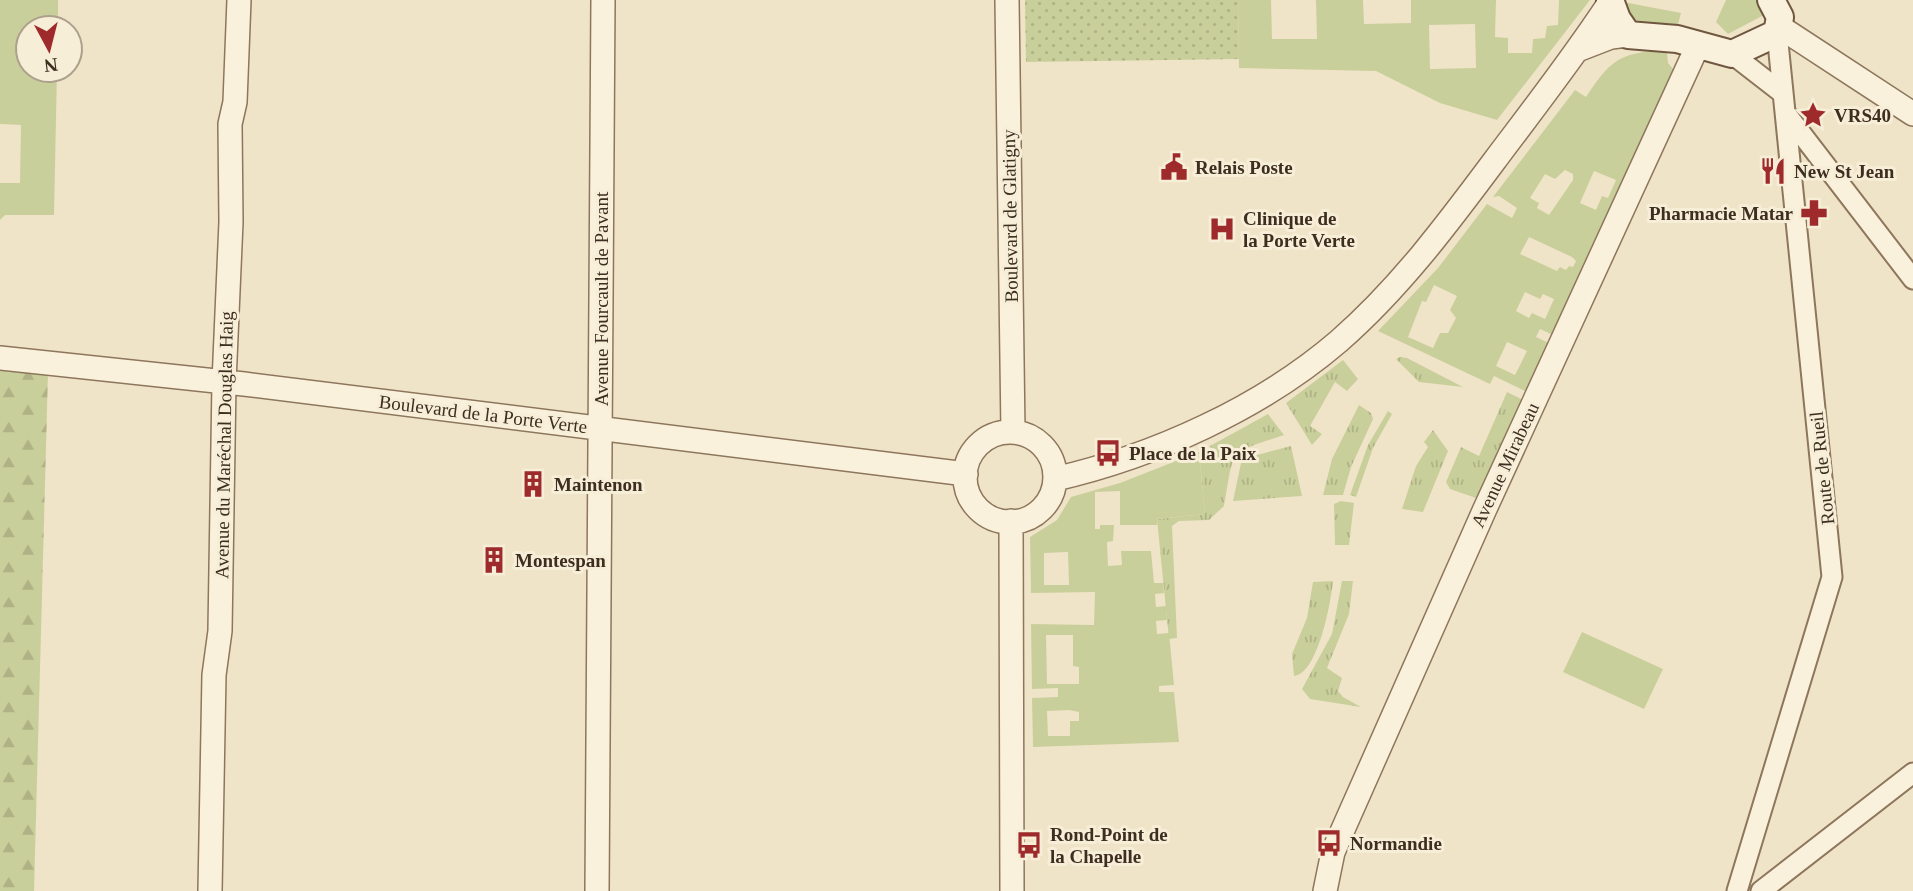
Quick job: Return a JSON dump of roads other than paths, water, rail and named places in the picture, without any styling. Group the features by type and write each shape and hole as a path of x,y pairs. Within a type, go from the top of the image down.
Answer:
{"main road":[{"path":"1610,1 1628,35 1653,35 1732,54 1775,12"}],"street":[{"name":"Avenue du Maréchal Douglas Haig","path":"211,891 224,382 232,222 230,124 236,102 239,0"},
{"name":"Avenue Fourcault de Pavant","path":"597,891 603,0"},
{"name":"Boulevard de Glatigny","path":"1007,0 1013,432"},
{"path":"1055,479 1113,463 1223,416 1291,376 1338,342 1376,306 1445,227 1580,49 1610,1"},
{"path":"1775,12 1913,114"},
{"name":"Route de Rueil","path":"1737,891 1832,577 1775,12"},
{"path":"1580,49 1628,35"},
{"name":"Avenue Mirabeau","path":"1325,891 1333,852 1483,511 1698,45"},
{"path":"1732,54 1781,92"},
{"path":"1786,114 1913,279"},
{"name":"Boulevard de la Porte Verte","path":"0,358 224,382 966,474"},
{"path":"1013,432 1038,441 1048,452 1055,479 1045,505 1030,517 1011,521 1001,520 982,511 969,494 966,474 969,460 985,440 1013,432"},
{"path":"1011,521 1012,891"},
{"path":"1761,891 1913,773"}],"place":[{"name":"VRS40","path":"1813,115"},
{"name":"Relais Poste","path":"1174,167"},
{"name":"New St Jean","path":"1773,171"},
{"name":"Pharmacie Matar","path":"1814,213"},
{"name":"Clinique de la Porte Verte","path":"1222,229"},
{"name":"Place de la Paix","path":"1108,453"},
{"name":"Maintenon","path":"533,484"},
{"name":"Montespan","path":"494,560"},
{"name":"Normandie","path":"1329,843"},
{"name":"Rond-Point de la Chapelle","path":"1029,845"}]}
